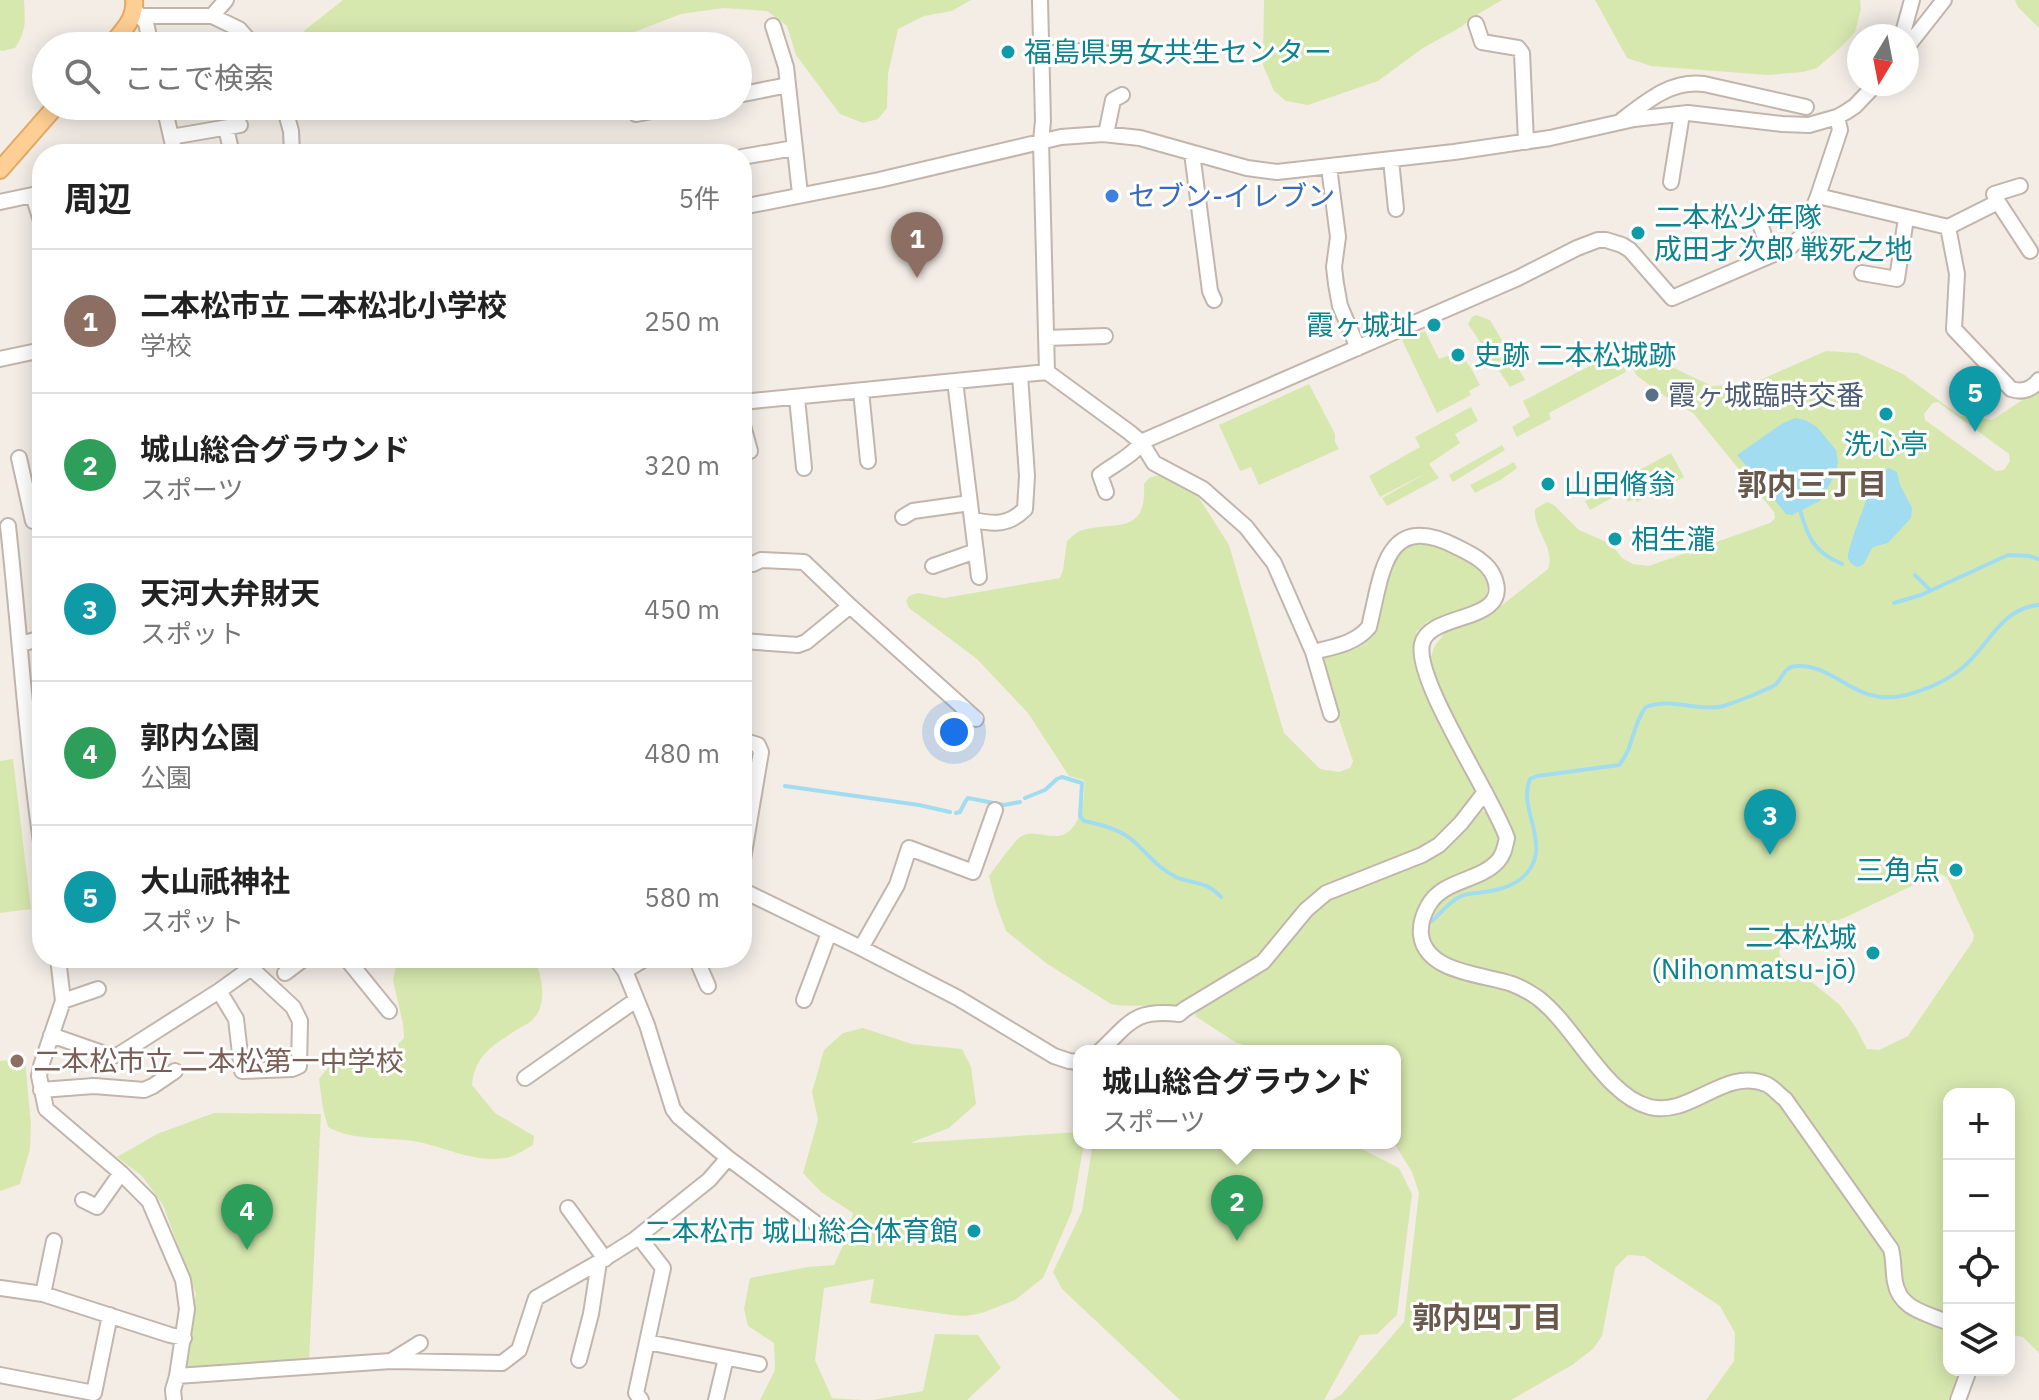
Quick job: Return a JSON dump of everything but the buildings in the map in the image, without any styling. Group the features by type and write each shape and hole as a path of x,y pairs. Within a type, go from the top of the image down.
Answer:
{"main road":[{"path":"121,32 137,9"},
{"path":"0,170 44,120"}],"street":[{"path":"212,16 226,0"},
{"path":"1040,0 1047,372"},
{"path":"1905,24 1912,0"},
{"path":"1919,32 1944,0"},
{"path":"137,9 212,16 242,32"},
{"path":"137,9 148,32"},
{"path":"1476,24 1482,42 1518,48 1522,53 1526,142"},
{"path":"773,26 786,67 800,194"},
{"path":"1042,54 1198,51"},
{"path":"1618,122 1679,84 1704,84 1806,107"},
{"path":"752,92 788,85"},
{"path":"1741,119 1747,93"},
{"path":"1106,134 1113,100 1122,95"},
{"path":"752,205 879,180 1061,137 1106,134 1140,138 1263,171 1277,172 1526,142 1618,122 1682,114 1809,125 1837,117 1865,96"},
{"path":"1671,182 1682,114"},
{"path":"1106,492 1100,475 1114,463 1137,451 1141,442 1518,278 1598,240 1614,241 1630,250 1672,298 1790,247 1807,227 1840,130 1837,117"},
{"path":"167,120 173,144"},
{"path":"288,120 292,144"},
{"path":"171,137 233,126 232,144"},
{"path":"752,155 794,148"},
{"path":"1192,153 1210,291 1214,300"},
{"path":"1391,160 1396,209"},
{"path":"1329,167 1338,237 1334,267 1336,284 1340,306 1358,348"},
{"path":"2020,186 1994,194 2030,251"},
{"path":"0,202 32,195"},
{"path":"1818,196 1948,227 1998,202"},
{"path":"1862,273 1897,279 1906,218"},
{"path":"1759,221 1765,238 1765,257"},
{"path":"1948,227 1957,274 1954,329 2011,389 2025,390 2039,380"},
{"path":"1046,338 1105,336"},
{"path":"0,359 32,353"},
{"path":"752,401 1047,372 1141,442 1154,463 1203,489 1246,527 1274,563 1313,652 1331,714"},
{"path":"972,520 994,524 1019,516 1025,509 1027,476 1020,375"},
{"path":"955,381 979,577"},
{"path":"861,391 868,461"},
{"path":"797,398 804,468"},
{"path":"19,458 32,500"},
{"path":"903,517 913,511 970,503"},
{"path":"32,521 4,527 21,644 32,757"},
{"path":"1313,652 1354,641 1369,627 1385,561 1394,547 1407,537 1445,540 1477,557 1494,577 1496,592 1492,602 1483,610 1443,624 1426,634 1422,642 1421,660 1434,693 1507,838 1505,850 1498,861 1433,898 1423,916 1421,935 1427,952 1441,963 1474,975 1514,984 1538,998 1564,1023 1614,1085 1634,1101 1653,1108 1676,1107 1731,1082 1767,1084 1785,1099 1891,1249 1897,1292 1908,1306 1943,1321"},
{"path":"932,549 935,565 976,551"},
{"path":"753,564 761,560 804,562 976,719"},
{"path":"752,642 798,645 806,642 850,606"},
{"path":"21,644 32,641"},
{"path":"26,716 32,715"},
{"path":"752,743 758,745 761,752 752,806"},
{"path":"1107,1045 1140,1016 1159,1012 1179,1014 1263,962 1306,910 1326,893 1422,855 1439,845 1485,792"},
{"path":"861,948 897,885 909,848 973,872 995,810"},
{"path":"752,895 958,998 1054,1056 1073,1061"},
{"path":"804,1000 829,933"},
{"path":"59,968 63,1001 39,1076 46,1109 149,1201 183,1280 187,1309 173,1390 174,1400"},
{"path":"51,1035 111,1056 120,1054 251,968 293,1007 300,1021 299,1066 242,1071 236,1019 219,991"},
{"path":"285,973 292,968"},
{"path":"354,968 389,1011"},
{"path":"623,968 647,1025 673,1109 679,1117 818,1225"},
{"path":"625,971 630,968"},
{"path":"700,968 708,986"},
{"path":"63,1001 98,989"},
{"path":"525,1078 636,1000"},
{"path":"41,1090 94,1086 144,1090 175,1071"},
{"path":"177,1376 391,1361 502,1363 519,1350 536,1298 639,1237 709,1180 728,1158"},
{"path":"83,1200 97,1207 121,1173"},
{"path":"568,1208 602,1260 579,1360"},
{"path":"639,1237 663,1268 636,1393 641,1400"},
{"path":"43,1294 54,1241"},
{"path":"0,1288 43,1294 184,1338"},
{"path":"0,1375 94,1393 110,1315"},
{"path":"647,1342 759,1364"},
{"path":"391,1361 420,1343"},
{"path":"716,1400 726,1358"},
{"path":"1958,1400 1967,1376"}],"green space":[{"path":"0,0 24,0 25,14 19,42 15,48 2,51 0,50"},
{"path":"343,0 971,0 952,11 924,16 898,29 888,74 887,108 878,119 863,123 840,114 796,55 787,26 767,11 724,8 681,14 634,32 304,32"},
{"path":"1264,0 1502,0 1423,48 1378,81 1308,105 1286,101 1274,91 1263,65"},
{"path":"1595,0 1860,0 1857,24 1847,24 1847,41 1817,68 1803,72 1767,75 1651,66 1627,58"},
{"path":"2015,0 2039,0 2039,28 2018,7"},
{"path":"1476,315 1490,320 1525,380 1510,387 1468,324"},
{"path":"1425,331 1439,359 1457,350 1480,385 1469,391 1471,395 1437,413 1402,340"},
{"path":"1633,351 1712,386 1751,384 1826,351 1857,353 1903,374 1960,416 1992,420 2039,389 2039,1353 2023,1337 2015,1335 2015,1088 1943,1088 1943,1376 1963,1376 1956,1382 1948,1400 1706,1400 1734,1361 1735,1333 1720,1306 1644,1256 1628,1255 1615,1268 1602,1336 1593,1349 1572,1365 1511,1400 1332,1400 1341,1395 1404,1322 1419,1193 1412,1172 1398,1149 1401,1149 1401,1045 1244,1045 1195,1016 1198,1009 1324,901 1429,858 1477,812 1483,811 1493,819 1499,833 1498,852 1435,888 1427,894 1416,913 1413,934 1417,950 1428,963 1444,972 1429,937 1430,915 1452,891 1498,868 1508,859 1512,847 1489,787 1436,681 1431,667 1434,647 1449,627 1497,609 1548,569 1547,546 1535,517 1535,509 1547,502 1579,530 1611,544 1622,558 1633,564 1649,566 1770,523 1775,518 1774,512 1693,413 1636,375 1628,357","holes":["1938,402 2009,454 2010,461 2004,470 1996,471 1925,420 1924,414 1933,403","1939,873 1947,877 1974,935 1973,941 1908,1036 1879,1050 1867,1049 1840,1005 1781,957 1779,952 1782,945 1801,932 1844,918"]},
{"path":"1616,352 1626,372 1549,413 1551,419 1517,437 1512,427 1530,416 1523,401"},
{"path":"1309,384 1335,434 1339,449 1259,485 1251,467 1240,471 1219,425"},
{"path":"1471,407 1478,421 1455,434 1460,443 1429,464 1439,478 1387,506 1382,498 1430,471 1380,497 1369,476 1420,447 1415,437"},
{"path":"1502,445 1505,450 1453,482 1449,475"},
{"path":"1671,453 1684,477 1637,502 1635,499 1628,502 1617,482"},
{"path":"1514,462 1517,468 1475,493 1470,485"},
{"path":"1155,476 1163,476 1194,490 1229,545 1284,733 1320,769 1339,772 1350,768 1353,761 1320,663 1323,658 1360,647 1372,635 1381,610 1389,568 1395,557 1403,549 1416,545 1448,549 1477,566 1485,578 1487,591 1481,604 1428,621 1417,631 1413,648 1415,663 1476,791 1466,810 1430,844 1315,893 1252,963 1177,1007 1170,1008 1111,1004 1046,963 1006,931 989,876 1020,837 1034,833 1057,836 1071,829 1080,814 1084,780 1069,776 1028,713 977,659 909,608 906,601 909,596 918,593 944,598 1060,578 1067,541 1081,531 1134,519 1144,501 1144,484"},
{"path":"1607,489 1612,498 1590,510 1585,501"},
{"path":"13,759 31,909 0,913 0,761"},
{"path":"396,968 537,968 542,988 538,1012 531,1021 487,1051 477,1065 472,1085 495,1113 534,1136 533,1145 508,1157 494,1159 408,1140 349,1135 328,1127 319,1079 333,1061 384,1059 404,1038 393,980"},
{"path":"863,1028 912,1044 962,1049 971,1067 976,1104 949,1128 910,1143 1073,1132 1073,1149 1083,1149 1072,1211 1043,1278 1015,1300 982,1313 951,1315 870,1303 874,1279 824,1288 815,1360 832,1398 863,1400 760,1400 775,1370 774,1343 748,1326 744,1309 750,1278 834,1265 847,1237 853,1213 821,1192 803,1173 818,1120 812,1092 824,1050 843,1033"},
{"path":"25,1059 30,1149 20,1184 0,1191 0,1061"},
{"path":"214,1113 321,1114 309,1361 195,1369 185,1365 196,1294 163,1205 142,1176 117,1157 157,1134"},
{"path":"1092,1149 1362,1149 1399,1168 1412,1194 1397,1315 1377,1334 1360,1335 1324,1400 1180,1400 1062,1289 1053,1272 1082,1211"},
{"path":"935,1334 978,1335 1001,1368 967,1400 872,1400 923,1391"}],"water":[{"path":"1795,418 1817,427 1836,450 1838,462 1836,473 1820,501 1792,515 1786,514 1737,455"},
{"path":"1889,468 1897,472 1912,508 1911,518 1888,543 1873,547 1863,565 1857,567 1848,558 1851,543 1875,479"}],"waterway":[{"path":"1800,510 1814,543 1842,564"},
{"path":"1894,603 1921,595 2008,555 2039,559"},
{"path":"1915,575 1930,590"},
{"path":"1432,921 1461,896 1502,888 1524,876 1530,870 1536,853 1527,797 1530,779 1619,765 1646,707 1665,703 1724,706 1775,685 1786,670 1797,666 1811,667 1873,696 1906,695 1935,685 1955,673 1971,660 2004,621 2014,613 2039,605"},
{"path":"1025,798 1045,790 1062,777 1082,783 1080,816 1084,821 1120,832 1170,874 1205,885 1221,897"},
{"path":"785,786 950,812"},
{"path":"956,813 960,812 968,798 1004,805 1020,802"}],"place":[{"name":"福島県男女共生センター","path":"1008,52"},
{"name":"セブン-イレブン","path":"1112,196"},
{"name":"二本松少年隊 成田才次郎 戦死之地","path":"1638,233"},
{"name":"二本松市立 二本松北小学校","path":"917,278"},
{"name":"霞ヶ城址","path":"1434,325"},
{"name":"史跡 二本松城跡","path":"1458,355"},
{"name":"霞ヶ城臨時交番","path":"1652,395"},
{"name":"洗心亭","path":"1886,414"},
{"name":"大山祇神社","path":"1975,432"},
{"name":"山田脩翁","path":"1548,484"},
{"name":"相生瀧","path":"1615,539"},
{"name":"天河大弁財天","path":"1770,855"},
{"name":"三角点","path":"1956,870"},
{"name":"二本松城 (Nihonmatsu-jō)","path":"1873,953"},
{"name":"二本松市立 二本松第一中学校","path":"17,1061"},
{"name":"二本松市 城山総合体育館","path":"974,1231"},
{"name":"城山総合グラウンド","path":"1237,1241"},
{"name":"郭内公園","path":"247,1250"}],"district":[{"name":"郭内三丁目","path":"1812,485"},
{"name":"郭内四丁目","path":"1487,1318"}]}
